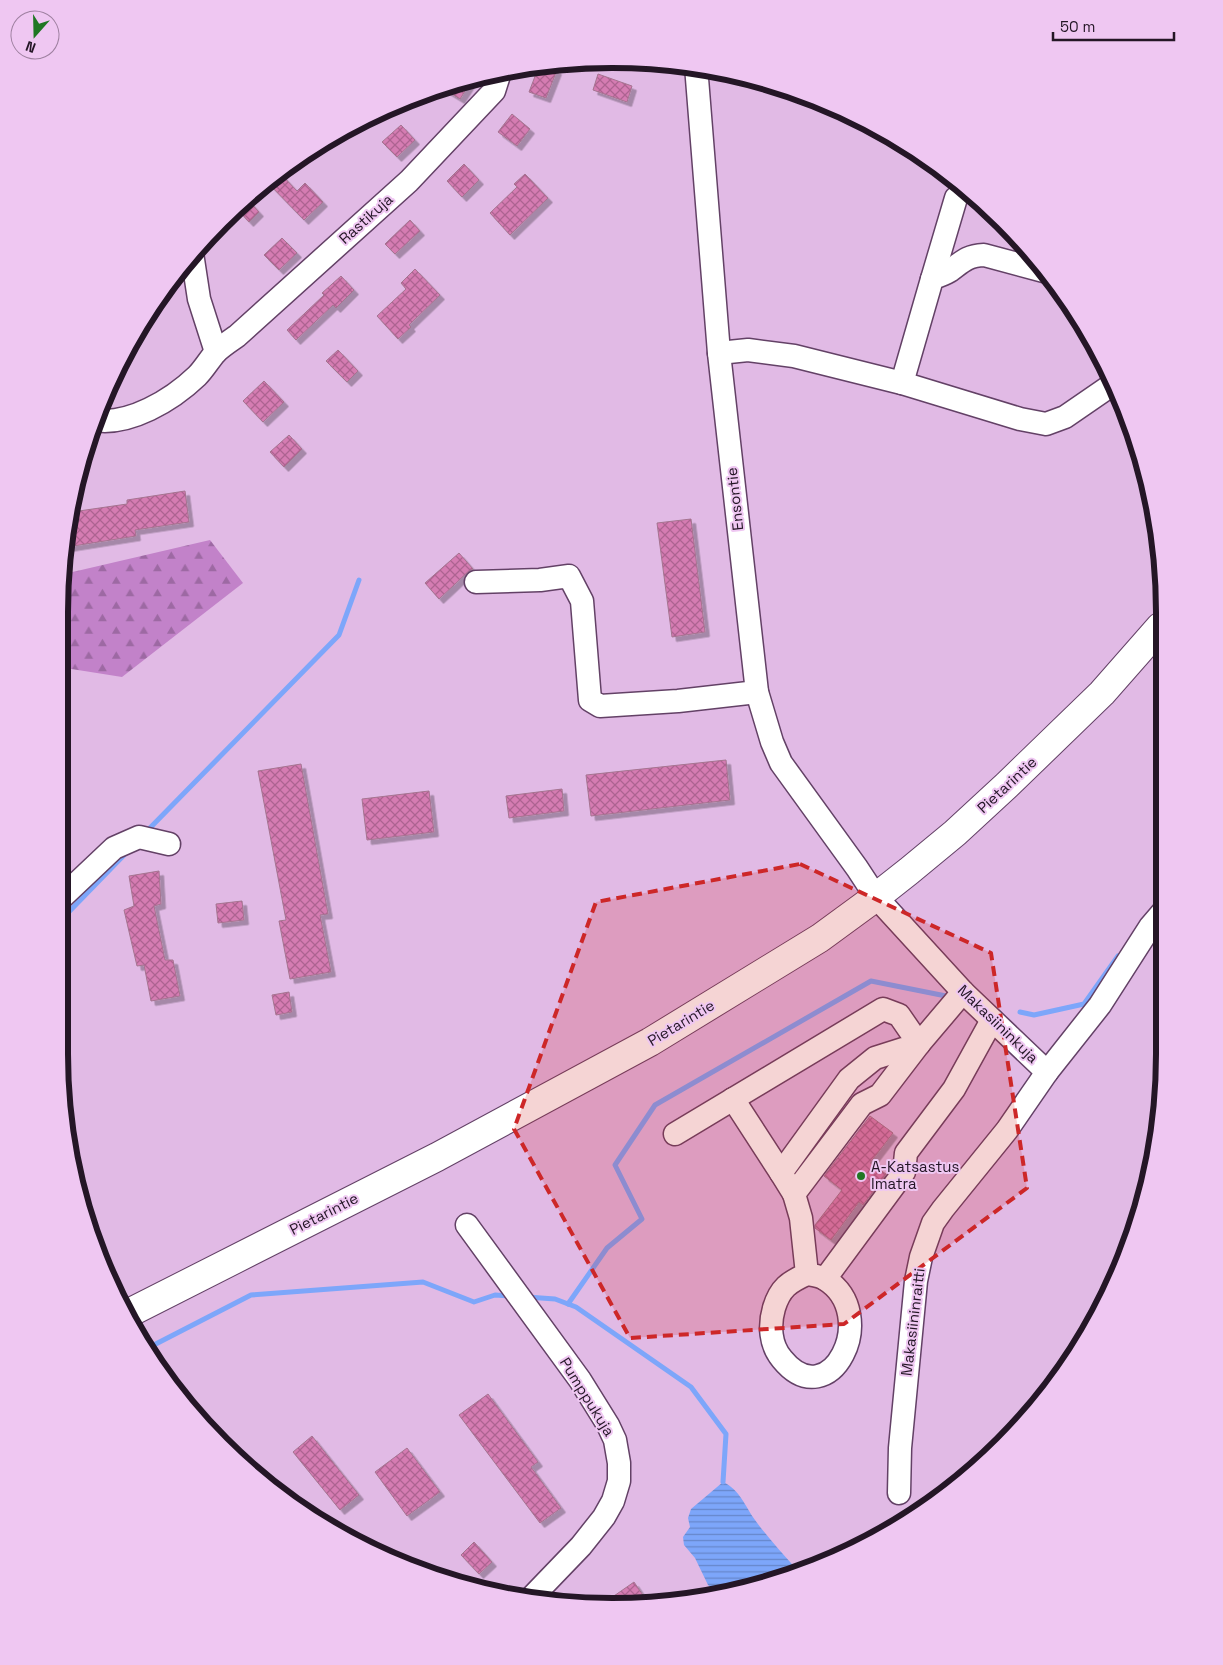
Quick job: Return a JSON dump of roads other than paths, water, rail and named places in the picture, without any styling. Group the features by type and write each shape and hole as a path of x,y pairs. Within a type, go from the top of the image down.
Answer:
{"main road":[{"name":"Pietarintie","path":"133,1311 437,1157 650,1042 820,938 876,898 955,833 1052,743 1102,693 1156,631"}],"street":[{"name":"Ensontie","path":"697,74 718,353 757,692 772,742 781,763 857,868 876,898"},
{"name":"Rastikuja","path":"102,421 107,422 140,413 166,401 197,376 216,352 237,336 408,181 494,90 497,80"},
{"path":"902,383 956,198"},
{"path":"932,279 949,271 962,260 973,256 984,256 1034,269"},
{"path":"194,263 199,299 216,352"},
{"path":"718,353 748,350 794,356 902,383 1020,419 1046,424 1065,417 1107,388"},
{"path":"476,582 540,580 568,576 582,601 590,700 600,706 678,701 757,692"},
{"path":"68,891 114,848 139,837 169,844"},
{"name":"Makasiininkuja","path":"876,898 963,992 1047,1072 1100,1006 1156,920"},
{"path":"794,1194 862,1104 880,1095 918,1044 963,992"},
{"path":"675,1134 883,1009 899,1015 918,1044"},
{"path":"733,1099 794,1194 816,1276 904,1172 906,1153 954,1089 992,1020"},
{"path":"781,1173 849,1079 876,1058 918,1044"},
{"name":"Makasiininraitti","path":"899,1492 901,1439 916,1281 921,1257 933,1223 1006,1130 1047,1072"},
{"name":"Pumppukuja","path":"467,1225 585,1388 615,1440 619,1463 619,1481 613,1501 604,1517 581,1546 536,1592"}],"water":[{"path":"723,1482 729,1485 742,1499 760,1527 794,1566 752,1579 712,1588 708,1585 695,1558 684,1545 683,1537 690,1527 688,1518 691,1509"}],"waterway":[{"path":"146,832 339,635 359,580"},
{"path":"68,913 126,853"},
{"path":"1153,909 1156,905"},
{"path":"1020,1012 1034,1015 1084,1004 1118,956"},
{"path":"568,1304 607,1248 642,1219 615,1165 655,1105 871,981 951,997"},
{"path":"153,1346 251,1295 423,1282 474,1302 495,1295 511,1296"},
{"path":"527,1297 555,1299 576,1307 691,1387 726,1434 723,1482"}],"place":[{"name":"A-Katsastus Imatra","path":"861,1176"}]}
